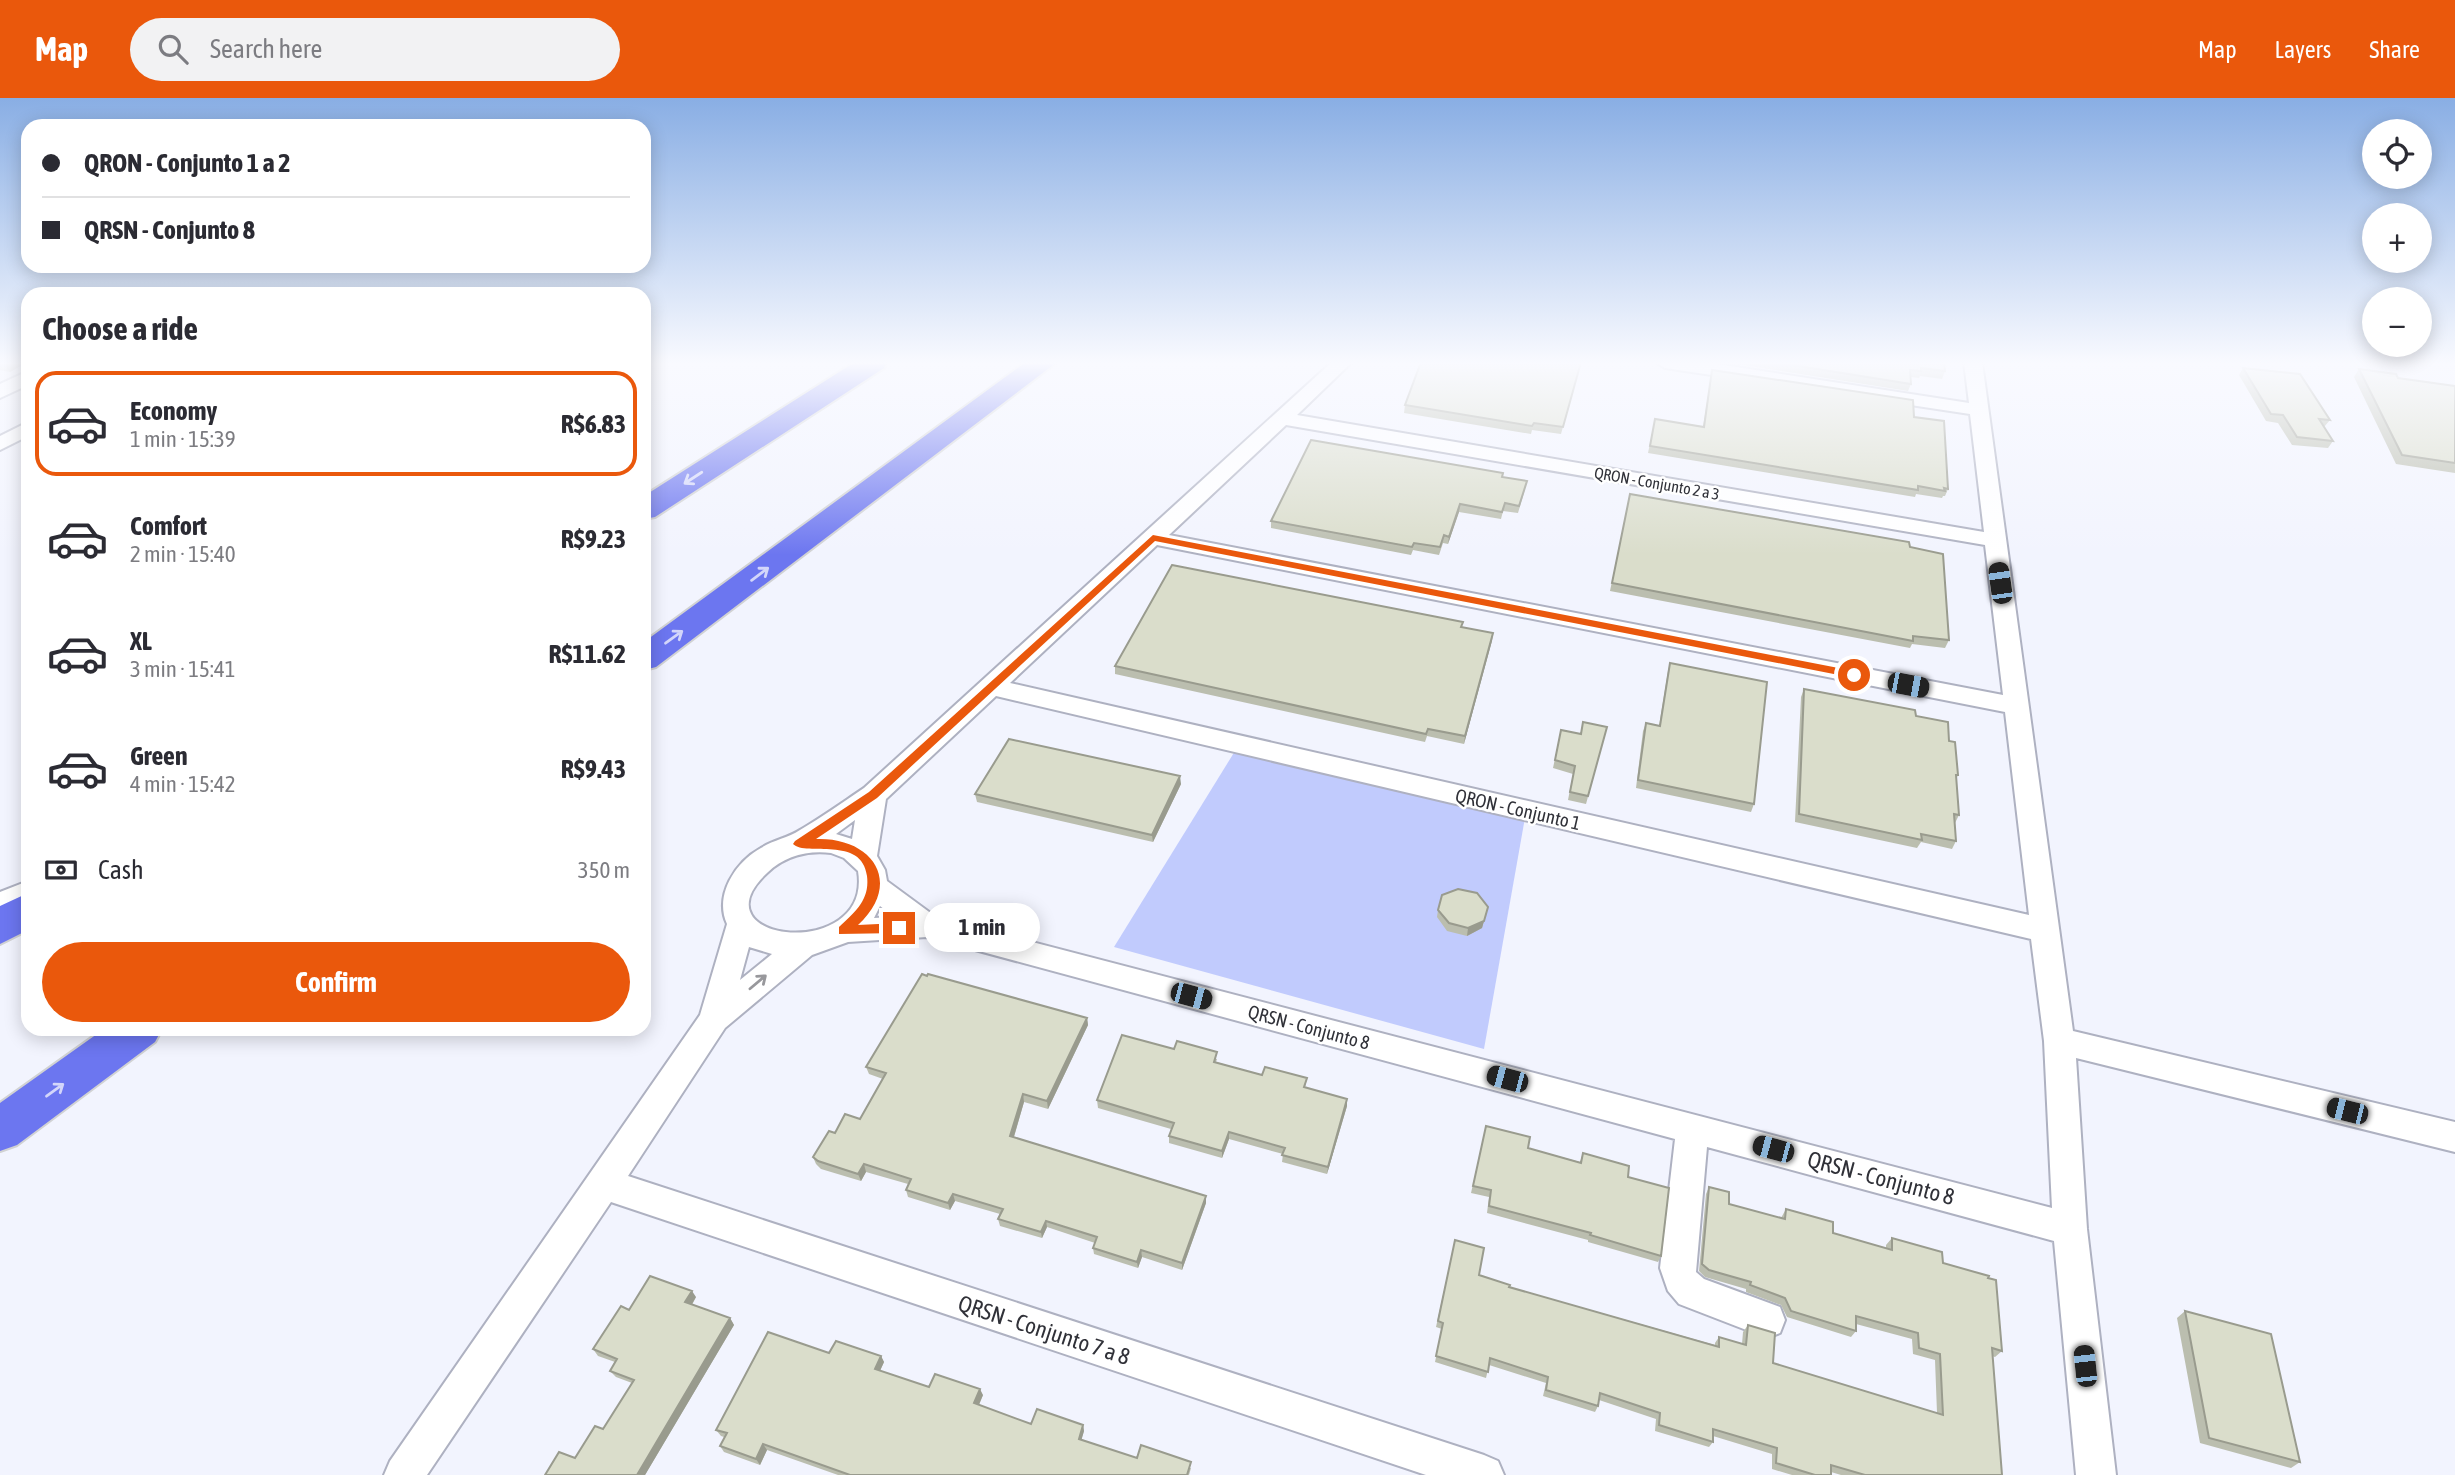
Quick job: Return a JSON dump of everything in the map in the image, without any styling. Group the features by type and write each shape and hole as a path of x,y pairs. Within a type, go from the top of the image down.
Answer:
{"highway":[{"path":"651,505 774,426"},
{"path":"651,654 957,426"},
{"path":"0,927 21,914"},
{"path":"0,1130 129,1036"}],"street":[{"path":"714,1019 741,925 735,901 746,876 768,856 799,844 873,795 1271,426"},
{"name":"QRON - Conjunto 2 a 3","path":"1328,426 1994,540"},
{"path":"1981,426 2059,1041 2070,1229 2096,1475"},
{"path":"0,444 21,432"},
{"path":"1153,538 2016,706"},
{"name":"QRON - Conjunto 1","path":"992,687 2044,930"},
{"path":"863,856 873,795"},
{"path":"741,925 766,942 802,946 844,931 865,910 875,887 873,870 863,856 835,843 799,844"},
{"name":"QRSN - Conjunto 8","path":"875,887 927,926"},
{"path":"0,904 21,895"},
{"name":"QRSN - Conjunto 8","path":"844,931 927,926 2070,1229"},
{"path":"404,1475 714,1019 802,946"},
{"path":"2059,1041 2455,1137"},
{"path":"1692,1128 1679,1277 1682,1284 1692,1292 1767,1320"},
{"name":"QRSN - Conjunto 7 a 8","path":"604,1184 1483,1475"}],"shaded area":[{"path":"1235,751 1526,812 1484,1049 1114,947"}],"building":[{"path":"1654,426 1944,426 1948,489 1944,488 1945,491 1918,486 1918,490 1650,446"},
{"path":"2290,426 2324,426 2333,441 2297,437"},
{"path":"2388,426 2455,426 2455,463 2402,455"},
{"path":"1311,440 1503,473 1502,477 1527,481 1519,506 1505,503 1502,512 1460,504 1449,537 1444,535 1440,547 1414,543 1412,547 1271,521"},
{"path":"1630,494 1909,542 1910,547 1943,554 1949,640 1913,636 1913,641 1612,583"},
{"path":"1172,565 1463,622 1461,627 1493,633 1465,736 1428,729 1426,734 1115,666"},
{"path":"1670,663 1767,682 1754,804 1638,780 1646,723 1660,726"},
{"path":"1804,689 1915,710 1916,716 1948,722 1949,741 1955,742 1958,775 1959,815 1954,814 1956,841 1921,834 1922,840 1799,814"},
{"path":"1583,722 1607,727 1588,796 1570,792 1575,766 1555,760 1561,730 1581,734"},
{"path":"1009,739 1180,776 1152,835 975,794"},
{"path":"1458,889 1477,893 1488,907 1484,921 1468,928 1449,923 1438,910 1442,895"},
{"path":"922,974 1087,1018 1047,1101 1023,1094 1010,1136 1206,1196 1182,1263 1141,1250 1137,1262 1093,1248 1097,1237 1046,1221 1041,1232 998,1219 1003,1209 953,1194 948,1203 906,1190 911,1179 864,1164 858,1174 813,1157 829,1131 835,1133 845,1114 860,1119 886,1073 866,1067"},
{"path":"1122,1035 1174,1049 1177,1041 1217,1052 1214,1062 1262,1075 1265,1067 1307,1078 1304,1087 1347,1099 1328,1167 1282,1155 1285,1148 1229,1132 1222,1151 1169,1136 1174,1123 1097,1100"},
{"path":"1486,1126 1530,1137 1528,1148 1581,1163 1583,1153 1629,1166 1628,1177 1669,1188 1661,1256 1590,1235 1591,1233 1489,1206 1491,1190 1473,1186"},
{"path":"1709,1187 1729,1192 1729,1204 1785,1219 1786,1209 1833,1222 1833,1233 1892,1250 1892,1238 1942,1252 1943,1263 1996,1280 2002,1351 1992,1348 2002,1475 1865,1475 1831,1465 1831,1475 1815,1475 1776,1463 1777,1448 1713,1429 1713,1442 1659,1425 1660,1413 1600,1393 1598,1406 1546,1390 1548,1377 1490,1358 1488,1372 1436,1356 1443,1323 1438,1321 1455,1240 1484,1248 1479,1275 1510,1285 1509,1287 1719,1347 1719,1337 1746,1345 1748,1325 1775,1333 1773,1363 1943,1415 1940,1354 1919,1348 1918,1333 1856,1316 1856,1331 1791,1311 1785,1298 1750,1285 1751,1282 1709,1270 1702,1264"},
{"path":"650,1276 692,1291 685,1302 730,1318 637,1475 545,1475 559,1452 575,1458 595,1426 603,1429 634,1380 610,1371 617,1359 593,1349 621,1306 629,1310"},
{"path":"2185,1311 2271,1334 2300,1462 2209,1438"},
{"path":"768,1332 829,1353 836,1341 881,1356 875,1369 929,1387 935,1374 980,1389 974,1403 1031,1424 1037,1409 1083,1425 1079,1439 1137,1458 1141,1445 1191,1462 1187,1475 850,1475 763,1444 756,1459 720,1446 727,1433 716,1430"}],"route":[{"path":"899,928 844,931 865,910 875,887 873,870 863,856 835,843 799,844 873,795 1153,538 1854,675"}]}
